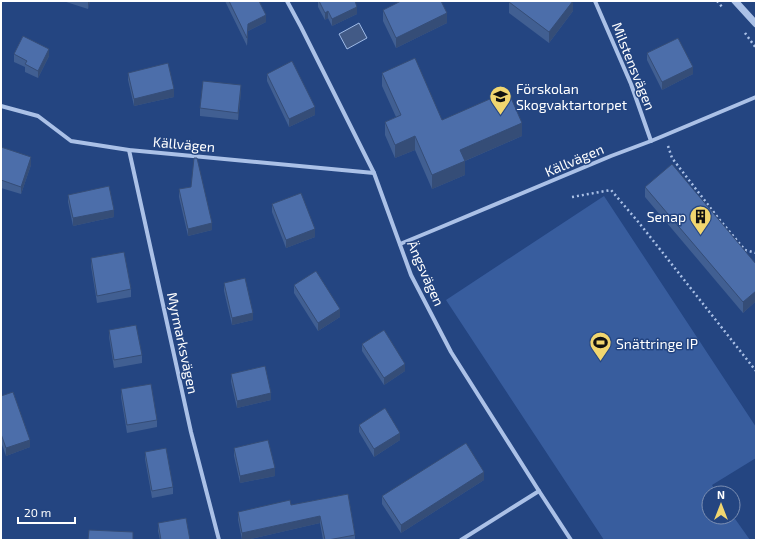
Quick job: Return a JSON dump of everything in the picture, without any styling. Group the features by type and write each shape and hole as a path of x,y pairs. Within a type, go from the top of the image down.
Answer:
{"street":[{"name":"Ängsvägen","path":"287,1 374,173 411,275 452,352 571,540"},
{"name":"Milstensvägen","path":"595,1 631,84 652,141"},
{"path":"735,1 756,24"},
{"name":"Källvägen","path":"400,244 756,97"},
{"name":"Källvägen","path":"1,106 38,116 71,141 129,150 374,173"},
{"name":"Myrmarksvägen","path":"129,150 191,432 219,540"},
{"path":"461,540 539,491"}],"path":[{"path":"664,135 672,158 681,171 745,250 756,253"},
{"path":"572,197 611,190 640,224 756,371"}],"shaded area":[{"path":"359,23 367,38 347,49 339,34"},
{"name":"Snättringe IP","path":"604,196 756,427 756,458 712,485 701,485 701,525 739,525 750,540 604,540 446,300"}],"building":[{"path":"229,1 259,1 266,15 248,24 247,38"},
{"path":"319,1 355,1 357,7 332,19 328,11 325,13"},
{"path":"401,1 441,1 447,13 396,38 383,10"},
{"path":"573,1 549,32 509,2"},
{"path":"23,36 49,49 38,71 25,64 27,61 14,54"},
{"path":"678,38 693,67 662,82 647,53"},
{"path":"415,58 442,120 508,91 522,123 460,150 465,161 432,175 415,136 395,145 385,122 401,115 382,73"},
{"path":"292,61 315,107 289,119 267,74"},
{"path":"168,63 174,89 134,99 128,73"},
{"path":"203,81 241,85 238,113 200,108"},
{"path":"1,147 31,157 21,187 1,180"},
{"path":"194,158 197,158 212,223 188,229 179,189 191,187"},
{"name":"Senap","path":"672,164 756,264 756,291 743,302 645,187"},
{"path":"109,186 114,210 73,218 68,195"},
{"path":"301,193 315,229 286,240 272,204"},
{"path":"124,252 131,289 97,296 91,258"},
{"path":"316,271 340,309 318,323 294,285"},
{"path":"245,278 253,313 232,318 224,283"},
{"path":"136,325 142,355 114,360 109,330"},
{"path":"384,330 405,364 384,378 362,344"},
{"path":"265,366 271,393 237,401 231,374"},
{"path":"151,384 157,420 127,425 121,389"},
{"path":"13,392 30,440 6,448 1,434 1,396"},
{"path":"385,408 400,433 374,449 359,425"},
{"path":"268,440 275,468 240,476 234,448"},
{"path":"466,443 484,472 401,525 382,496"},
{"path":"166,448 173,487 152,491 145,452"},
{"path":"348,494 355,535 325,540 320,516 242,533 238,512 290,500 291,505"},
{"path":"186,518 190,540 161,540 158,523"},
{"path":"89,530 133,532 133,540 88,540"}],"place":[{"name":"Förskolan Skogvaktartorpet","path":"501,116"},
{"name":"Senap","path":"701,236"},
{"name":"Snättringe IP","path":"601,362"}]}
